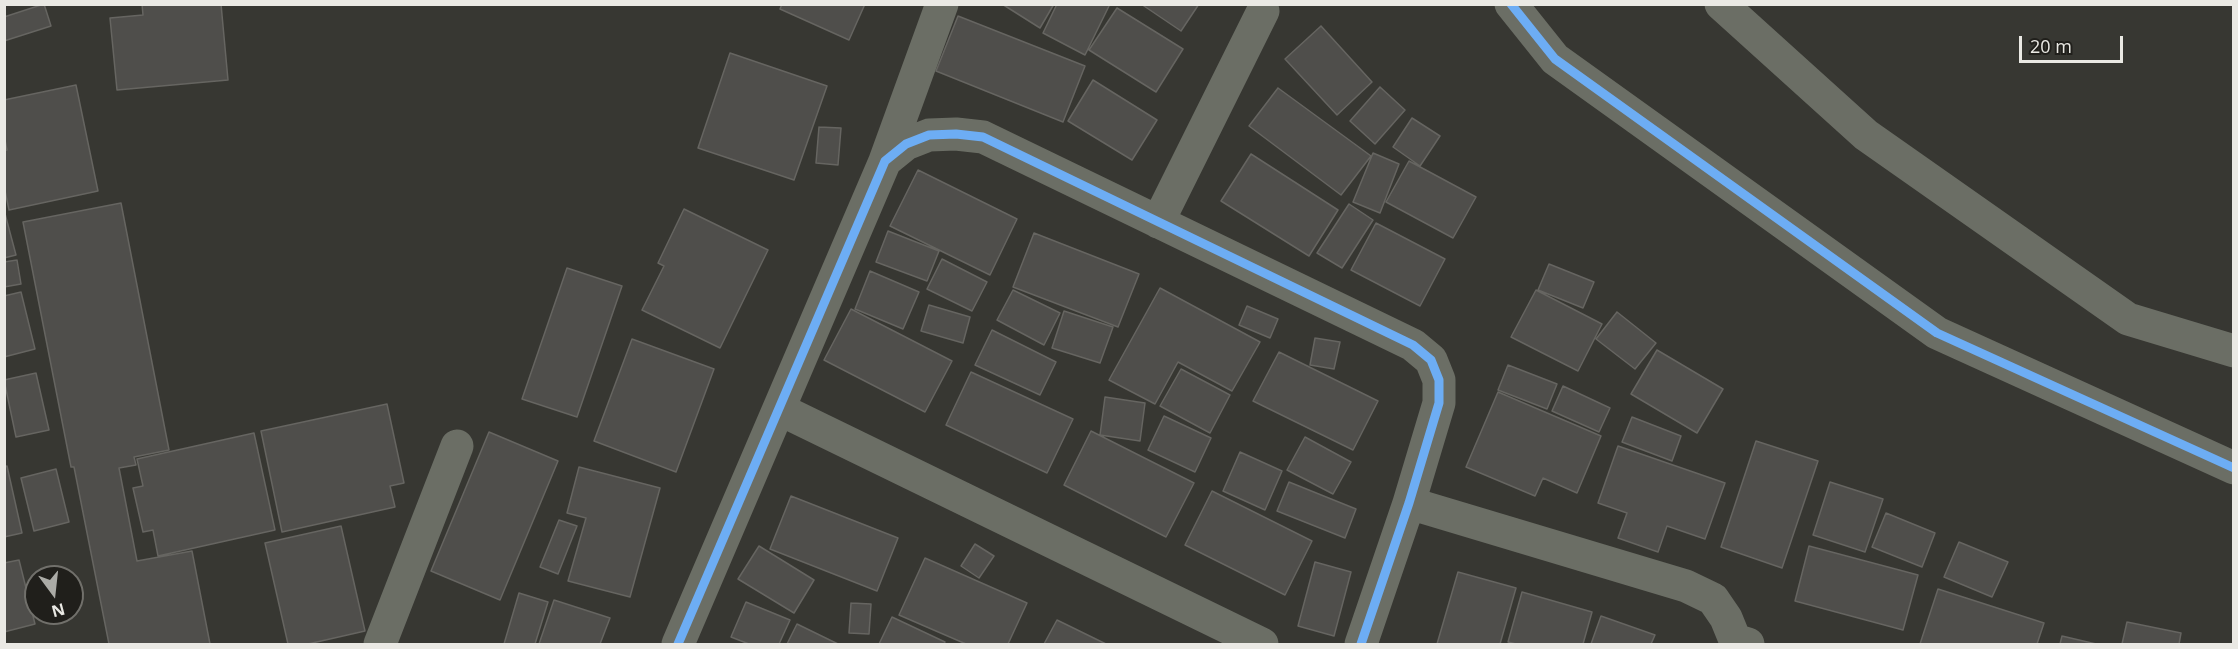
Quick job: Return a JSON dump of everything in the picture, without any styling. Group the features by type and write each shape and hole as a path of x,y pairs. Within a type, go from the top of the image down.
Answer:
{"street":[{"path":"678,645 885,161 942,4"},
{"path":"1511,4 1555,59 1937,333 2234,468"},
{"path":"1722,4 1866,135 2128,319 2234,351"},
{"path":"1158,222 1263,12"},
{"path":"885,161 906,144 929,135 983,137 1413,345 1431,360 1439,380 1439,403 1362,645"},
{"path":"779,409 1262,645"},
{"path":"380,645 457,446"},
{"path":"1409,503 1686,586 1713,600 1726,618 1739,643"}],"building":[{"path":"44,4 51,26 4,41 4,17"},
{"path":"142,4 221,4 228,80 117,90 110,18 143,15"},
{"path":"782,4 865,4 849,40 780,9"},
{"path":"1002,4 1054,4 1040,28"},
{"path":"1057,4 1110,4 1085,55 1043,33"},
{"path":"1141,4 1199,4 1181,31"},
{"path":"1117,8 1183,49 1156,92 1089,50"},
{"path":"958,16 1085,66 1063,122 936,71"},
{"path":"1321,26 1372,82 1337,115 1285,59"},
{"path":"730,53 827,86 794,180 698,148"},
{"path":"1093,80 1157,120 1132,160 1068,121"},
{"path":"76,85 98,191 9,210 4,186 4,151 7,150 4,135 4,100"},
{"path":"1380,87 1405,110 1375,144 1350,121"},
{"path":"1278,88 1371,156 1341,195 1249,126"},
{"path":"1412,118 1440,136 1420,166 1393,147"},
{"path":"819,127 841,128 838,165 816,163"},
{"path":"1373,153 1399,164 1380,213 1353,202"},
{"path":"1251,154 1338,210 1309,256 1221,201"},
{"path":"1409,161 1476,197 1453,238 1386,202"},
{"path":"918,170 1017,219 990,275 890,226"},
{"path":"121,203 169,450 134,457 136,465 119,468 137,561 192,551 210,644 109,644 74,467 71,467 23,222"},
{"path":"1349,204 1373,220 1342,268 1317,253"},
{"path":"684,209 768,250 720,348 642,310 664,266 658,263"},
{"path":"4,210 16,255 4,258"},
{"path":"1376,223 1445,259 1420,306 1351,270"},
{"path":"888,231 939,251 927,281 876,262"},
{"path":"1034,233 1139,274 1118,327 1013,287"},
{"path":"942,259 987,282 972,311 927,289"},
{"path":"17,260 21,284 4,287 4,262"},
{"path":"1549,264 1594,282 1583,308 1538,290"},
{"path":"567,268 622,286 577,417 522,399"},
{"path":"870,271 919,292 903,329 855,309"},
{"path":"1160,288 1260,342 1232,391 1178,362 1155,404 1109,380"},
{"path":"1013,290 1060,313 1044,345 997,320"},
{"path":"1536,290 1602,324 1578,371 1511,337"},
{"path":"21,292 35,349 4,357 4,296"},
{"path":"929,305 970,317 963,343 921,331"},
{"path":"1247,306 1278,319 1270,338 1239,325"},
{"path":"851,309 952,361 925,412 824,360"},
{"path":"1064,311 1113,327 1100,363 1052,348"},
{"path":"1617,312 1656,343 1635,369 1596,339"},
{"path":"992,330 1056,362 1040,395 975,365"},
{"path":"1315,338 1340,342 1334,369 1310,365"},
{"path":"632,339 714,369 676,472 594,441"},
{"path":"1657,350 1723,389 1697,433 1631,394"},
{"path":"1279,352 1378,401 1353,450 1253,401"},
{"path":"1508,365 1557,384 1547,409 1498,390"},
{"path":"1181,369 1230,395 1210,433 1160,406"},
{"path":"971,372 1073,419 1047,473 946,425"},
{"path":"36,373 49,430 16,437 4,380"},
{"path":"1563,386 1610,408 1599,432 1552,411"},
{"path":"1498,392 1601,436 1577,493 1543,478 1535,496 1466,467"},
{"path":"1105,397 1145,403 1140,441 1100,435"},
{"path":"387,404 404,483 390,486 395,507 282,532 261,431"},
{"path":"1164,416 1211,438 1195,472 1148,450"},
{"path":"1632,417 1681,436 1672,461 1622,442"},
{"path":"1091,431 1194,483 1166,537 1064,485"},
{"path":"489,432 558,461 500,600 431,571"},
{"path":"254,433 275,530 158,556 153,530 143,532 133,488 143,486 137,459"},
{"path":"1305,437 1351,462 1333,494 1287,470"},
{"path":"1756,441 1818,461 1782,568 1721,547"},
{"path":"1618,446 1725,483 1705,539 1667,526 1658,552 1618,538 1627,513 1598,503"},
{"path":"1240,452 1282,471 1265,510 1223,491"},
{"path":"7,466 22,533 4,537 4,467"},
{"path":"579,467 660,488 630,597 568,581 586,518 567,513"},
{"path":"56,469 69,522 34,531 21,478"},
{"path":"1289,482 1356,509 1345,538 1277,511"},
{"path":"1830,482 1883,499 1865,552 1813,535"},
{"path":"1212,491 1312,541 1285,595 1185,545"},
{"path":"791,496 898,538 877,591 770,549"},
{"path":"1886,513 1935,533 1922,567 1872,547"},
{"path":"559,520 577,526 558,574 540,567"},
{"path":"341,526 365,631 308,644 288,644 265,543"},
{"path":"1959,542 2008,562 1992,597 1944,577"},
{"path":"975,544 994,556 979,578 961,566"},
{"path":"759,546 814,580 794,613 738,579"},
{"path":"1809,546 1918,575 1903,630 1795,601"},
{"path":"925,558 1027,603 1008,644 966,644 899,615"},
{"path":"19,560 24,580 24,625 31,625 4,632 4,563"},
{"path":"1315,562 1351,572 1334,636 1298,626"},
{"path":"1458,572 1516,588 1500,644 1437,644"},
{"path":"1938,589 2044,623 2037,644 1920,644"},
{"path":"1522,592 1592,612 1583,644 1508,642"},
{"path":"519,593 548,602 535,644 504,644"},
{"path":"554,600 610,618 600,644 539,644"},
{"path":"746,602 790,620 779,644 749,644 731,637"},
{"path":"851,603 871,604 869,634 849,633"},
{"path":"1601,616 1655,635 1651,644 1591,644"},
{"path":"892,617 945,642 944,644 879,644"},
{"path":"1057,620 1106,644 1044,644"},
{"path":"2127,622 2181,633 2179,644 2122,644"},
{"path":"797,624 838,644 787,644"},
{"path":"2062,636 2096,644 2060,644"}],"cycle path":[{"path":"1511,4 1555,59 1937,333 2234,468"},
{"path":"678,644 885,161 906,144 929,135 956,134 983,137 1413,345 1431,360 1439,380 1439,403 1409,503 1361,644"}]}
